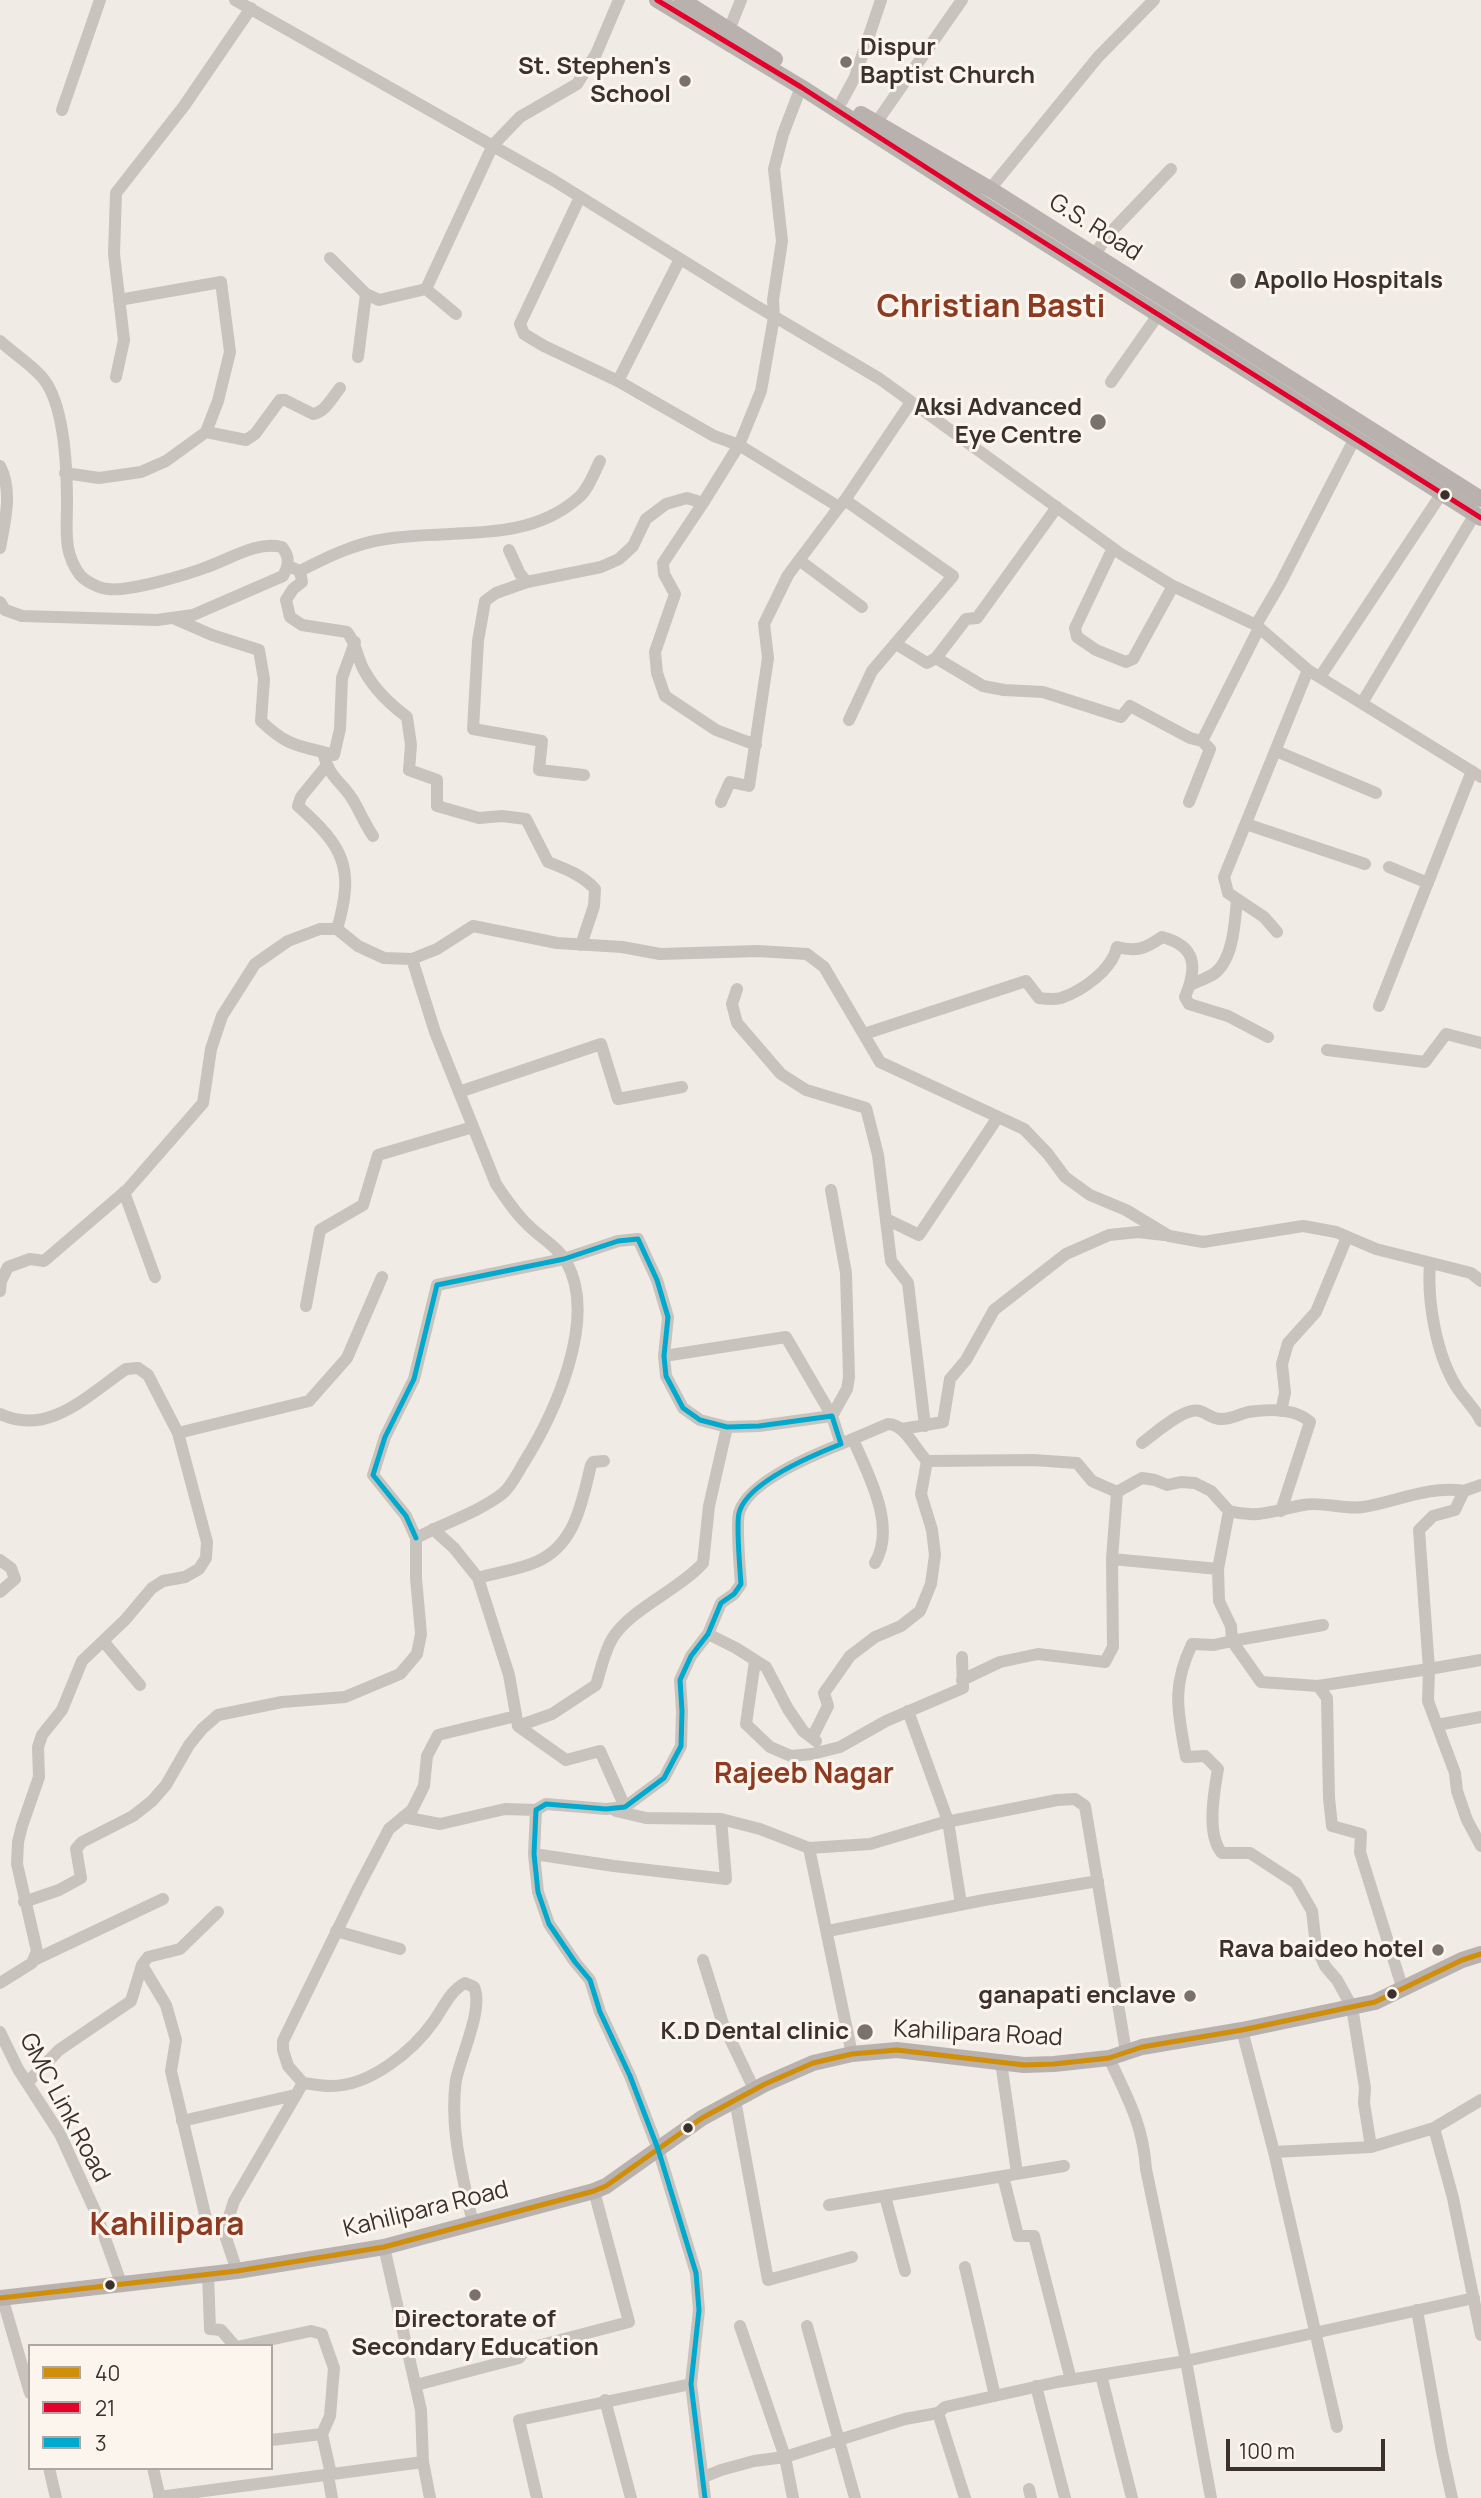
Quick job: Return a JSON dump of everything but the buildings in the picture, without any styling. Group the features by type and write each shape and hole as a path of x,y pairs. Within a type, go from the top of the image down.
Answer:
{"main road":[{"name":"G.S. Road","path":"657,0 801,87 1441,493 1479,510"},
{"name":"G.S. Road","path":"682,0 877,123 1095,254 1479,510"},
{"name":"Kahilipara Road","path":"1,2297 237,2271 384,2248 594,2191 606,2186 702,2118 754,2089 813,2063 852,2054 898,2050 1001,2062 1054,2064 1109,2058 1142,2047 1242,2030 1375,2002 1462,1960 1481,1954"}],"street":[{"path":"62,110 100,0"},
{"path":"235,0 493,145 880,379 1113,548 1173,586 1257,627 1314,673 1477,774 1428,883 1379,1006"},
{"path":"426,289 493,145 520,117 577,84 596,54 619,0"},
{"path":"729,30 741,0"},
{"path":"842,101 855,77 881,0"},
{"path":"877,123 962,0"},
{"path":"990,189 1098,57 1153,0"},
{"path":"116,377 124,340 114,254 117,193 184,106 251,8"},
{"path":"756,745 716,730 665,696 657,673 655,652 675,594 664,574 663,563 739,445 761,391 774,317 773,300 782,241 774,169 783,134 801,87"},
{"path":"1095,254 1108,235 1171,169"},
{"path":"580,197 520,324 524,334 618,381 714,436 739,445 842,504 953,576 872,671 849,720"},
{"path":"330,258 366,294 379,300 426,289"},
{"path":"618,381 680,259"},
{"path":"65,473 99,478 141,472 166,461 206,432 218,401 230,352 221,282 119,300"},
{"path":"426,289 456,314"},
{"path":"358,357 366,294"},
{"path":"1111,382 1158,315"},
{"path":"0,341 42,377 55,401 64,449 67,504 65,538 70,560 82,579 107,590 147,584 194,571 266,545 282,547 302,582 286,600 290,617 302,625 347,632 355,642 364,671 384,698 407,717 411,745 409,770 437,780 437,806 478,818 502,816 526,819 548,862 572,872 596,889 594,906 581,945"},
{"path":"206,432 246,440 255,434 280,400 317,414 340,388"},
{"path":"721,802 730,782 749,786 768,658 764,624 788,575 842,504 911,402"},
{"path":"1202,741 1257,627 1355,438"},
{"path":"0,602 5,610 22,616 156,620 193,615 254,590 294,569 353,547 384,539 425,534 493,532 527,525 548,517 580,497 600,461"},
{"path":"0,466 7,486 6,518 0,548"},
{"path":"1277,932 1264,917 1228,893 1224,877 1276,751 1314,673 1441,493"},
{"path":"584,775 539,770 542,740 473,729 478,641 485,601 496,593 527,582 601,567 619,559 633,545 646,519 666,504 688,498 703,503"},
{"path":"896,644 927,663 936,658 966,619 977,618 1057,507"},
{"path":"1362,703 1479,510"},
{"path":"1113,548 1075,628 1077,637 1096,650 1126,662 1133,659 1173,586"},
{"path":"509,550 520,574 527,582"},
{"path":"799,560 862,607"},
{"path":"173,618 212,635 259,650 264,680 261,721 279,738 325,759 330,775 355,802 361,819 373,836"},
{"path":"337,929 346,884 343,861 330,836 298,806 325,759 334,755 340,729 342,678 355,642"},
{"path":"936,658 983,686 1043,692 1121,717 1130,706 1190,738 1202,741 1210,749 1189,802"},
{"path":"1276,751 1376,793"},
{"path":"1246,824 1365,864"},
{"path":"1390,867 1428,883"},
{"path":"1190,985 1216,972 1222,964 1234,936 1237,899"},
{"path":"0,1291 8,1266 30,1259 44,1261 124,1192 202,1102 211,1048 222,1016 255,964 288,941 320,929 337,929 358,946 384,958 412,959 437,949 472,926 557,943 622,947 660,954 758,951 807,954 824,967 880,1062 1024,1129 1065,1177 1169,1236"},
{"path":"864,1034 1026,981 1039,998 1059,999 1089,984 1115,956 1117,947 1133,951 1161,937 1176,941 1189,950 1192,962 1190,985 1185,997 1189,1004 1228,1016 1268,1037"},
{"path":"412,959 435,1032 496,1184 528,1225 564,1259 576,1284 578,1308 570,1366 555,1404 533,1448 504,1493 416,1538"},
{"path":"737,989 732,1004 737,1023 781,1074 806,1090 866,1108 878,1155 891,1261 908,1283 925,1426"},
{"path":"1327,1050 1425,1062 1446,1034 1481,1044"},
{"path":"459,1092 601,1044 618,1100 682,1087"},
{"path":"886,1219 919,1235 998,1117"},
{"path":"306,1306 320,1230 363,1205 378,1155 473,1127"},
{"path":"831,1190 846,1273 849,1377 847,1389 832,1416"},
{"path":"124,1192 155,1277"},
{"path":"902,1429 943,1422 950,1379 965,1360 994,1310 1066,1254 1109,1235 1139,1232 1203,1242 1303,1226 1336,1232 1376,1249 1471,1273 1480,1278"},
{"path":"1281,1411 1285,1393 1282,1364 1288,1343 1316,1312 1347,1237"},
{"path":"24,1902 59,1890 81,1878 76,1849 82,1842 133,1816 152,1801 166,1784 189,1745 218,1715 282,1702 345,1697 400,1674 417,1654 421,1634 416,1538 406,1516 373,1475 385,1437 414,1379 437,1284 564,1259 618,1241 638,1239 657,1280 668,1317 664,1356 666,1376 683,1408 700,1420 727,1427 759,1426 832,1416"},
{"path":"1430,1264 1432,1313 1441,1350 1455,1385 1481,1421"},
{"path":"178,1433 309,1401 347,1358 382,1277"},
{"path":"664,1356 786,1337 847,1441 879,1507 884,1532 881,1553 875,1563"},
{"path":"0,1414 26,1422 42,1421 63,1412 126,1369 138,1368 148,1376 178,1433 207,1542 206,1558 199,1569 185,1577 163,1581 152,1588 82,1661 62,1710 42,1735 38,1747 39,1777 18,1842 17,1864 37,1951 34,1960"},
{"path":"1142,1443 1190,1411 1201,1410 1212,1418 1222,1419 1250,1412 1281,1411 1303,1415 1310,1422 1281,1511"},
{"path":"606,1809 625,1807 664,1778 681,1746 680,1680 691,1656 708,1634 721,1603 734,1594 741,1584 739,1513 754,1491 770,1479 847,1441 888,1424 896,1424 927,1461 921,1494 932,1530 935,1555 931,1584 920,1611 901,1626 875,1637 850,1656 824,1693 828,1706 812,1738"},
{"path":"473,2224 454,2130 454,2105 461,2059 477,2009 478,1998 474,1987 466,1983 457,1988 420,2040 391,2065 333,2087 303,2083 288,2066 282,2050 284,2041 336,1931 389,1829 412,1810 424,1786 427,1756 438,1735 552,1714 596,1685 605,1652 614,1636 627,1623 703,1563 709,1506 727,1427"},
{"path":"927,1461 1033,1460 1077,1463 1092,1481 1117,1492"},
{"path":"478,1578 537,1562 559,1546 571,1530 581,1507 591,1465 593,1462 604,1461"},
{"path":"1117,1492 1142,1478 1167,1485 1195,1483 1211,1491 1229,1511 1247,1516 1306,1504 1362,1508 1421,1493 1464,1491 1481,1485"},
{"path":"1464,1491 1455,1510 1433,1516 1419,1530 1429,1669 1428,1701 1455,1773 1457,1791 1467,1820 1481,1846"},
{"path":"962,1680 1000,1662 1038,1654 1105,1662 1113,1647 1112,1559 1117,1492"},
{"path":"1229,1511 1218,1569 1219,1601 1231,1626 1232,1641 1261,1682 1318,1686 1481,1660"},
{"path":"433,1529 454,1548 478,1578 509,1675 517,1721 566,1760 600,1751 625,1807"},
{"path":"1112,1559 1218,1569"},
{"path":"0,1560 11,1568 15,1579 0,1592"},
{"path":"1323,1625 1214,1645 1192,1644 1183,1663 1176,1706 1186,1758 1205,1756 1218,1769 1212,1798 1214,1845 1222,1853 1251,1853 1296,1883 1312,1911 1316,1947 1352,2007 1371,2147"},
{"path":"708,1634 766,1667 803,1731 827,1750"},
{"path":"103,1641 140,1685"},
{"path":"755,1661 746,1724 770,1747 791,1756 840,1747 886,1721 963,1688 962,1657"},
{"path":"1318,1686 1327,1698 1332,1826 1361,1834 1360,1852 1403,1990"},
{"path":"908,1712 948,1821 961,1904"},
{"path":"1437,1726 1481,1717"},
{"path":"403,1817 440,1824 505,1809 536,1810 546,1804 606,1809 646,1818 721,1819 761,1829 809,1848 870,1844 948,1821 1075,1799 1085,1806 1126,2052"},
{"path":"536,1810 534,1854 538,1892 549,1924 590,1980 600,2012 630,2076 658,2149 696,2273 699,2310 691,2384 705,2498"},
{"path":"534,1854 726,1879 721,1819"},
{"path":"1467,1820 1481,1819"},
{"path":"809,1848 852,2054"},
{"path":"828,1931 961,1904 1098,1881"},
{"path":"0,1983 34,1960 163,1899"},
{"path":"27,2083 59,2050 131,2001 142,1965 148,1957 180,1949 218,1912"},
{"path":"336,1931 400,1949"},
{"path":"703,1960 723,2024 754,2089"},
{"path":"142,1965 166,2005 176,2040 171,2071 208,2227 223,2232"},
{"path":"1242,2030 1274,2152 1337,2427"},
{"name":"GMC Link Road","path":"0,2032 27,2083 60,2134 96,2213 121,2283"},
{"path":"1109,2058 1139,2122 1211,2498"},
{"path":"1001,2062 1017,2173"},
{"path":"237,2271 223,2232 234,2201 303,2083"},
{"path":"182,2121 296,2095"},
{"path":"735,2100 768,2280 852,2256"},
{"path":"1274,2152 1371,2147 1434,2128 1481,2100"},
{"path":"1434,2128 1453,2198 1481,2335"},
{"path":"830,2205 1064,2166"},
{"path":"1003,2176 1018,2236 1034,2236 1071,2380"},
{"path":"416,2385 519,2358 526,2349 629,2322 594,2191"},
{"path":"885,2196 905,2271"},
{"path":"384,2248 421,2410 423,2462 430,2498"},
{"path":"965,2267 995,2396"},
{"path":"208,2274 210,2329 221,2330 233,2344"},
{"path":"1,2297 28,2386"},
{"path":"704,2477 754,2461 785,2457 905,2419 938,2413 945,2407 1036,2386 1186,2361 1474,2298"},
{"path":"1417,2310 1441,2452 1452,2498"},
{"path":"740,2326 785,2457 793,2498"},
{"path":"807,2326 855,2498"},
{"path":"250,2344 311,2331 322,2334 334,2368 330,2416 322,2434 330,2474 331,2498"},
{"path":"1101,2375 1132,2498"},
{"path":"537,2498 519,2420 691,2384"},
{"path":"1036,2386 1065,2498"},
{"path":"605,2400 631,2498"},
{"path":"938,2413 965,2498"},
{"path":"273,2440 322,2434"},
{"path":"153,2470 160,2498 423,2462"},
{"path":"49,2470 56,2498"}],"transit line":[{"name":"21","path":"657,0 801,87 1481,518"},
{"name":"3","path":"416,1538 406,1516 373,1475 385,1437 414,1379 437,1285 564,1259 618,1241 638,1239 657,1280 668,1317 664,1356 666,1376 683,1408 700,1420 727,1427 759,1426 832,1416 841,1444 767,1480 754,1491 739,1513 741,1584 734,1594 721,1603 708,1634 691,1656 680,1680 681,1746 664,1778 625,1807 606,1809 546,1804 536,1810 534,1854 538,1892 549,1924 590,1980 600,2012 630,2076 658,2149 696,2273 699,2310 691,2384 705,2498"},
{"name":"40","path":"0,2298 237,2271 384,2247 594,2191 606,2186 702,2118 765,2084 813,2063 852,2054 897,2050 1024,2065 1109,2058 1142,2047 1242,2030 1375,2002 1462,1960 1481,1954"}],"place":[{"name":"Dispur Baptist Church","path":"846,62"},
{"name":"St. Stephen's School","path":"685,81"},
{"name":"Apollo Hospitals","path":"1238,281"},
{"name":"Aksi Advanced Eye Centre","path":"1098,422"},
{"name":"Rava baideo hotel","path":"1438,1950"},
{"name":"ganapati enclave","path":"1190,1996"},
{"name":"K.D Dental clinic","path":"865,2032"},
{"name":"Directorate of Secondary Education","path":"475,2295"}],"district":[{"name":"Christian Basti","path":"991,308"},
{"name":"Rajeeb Nagar","path":"804,1775"},
{"name":"Kahilipara","path":"167,2226"}]}
